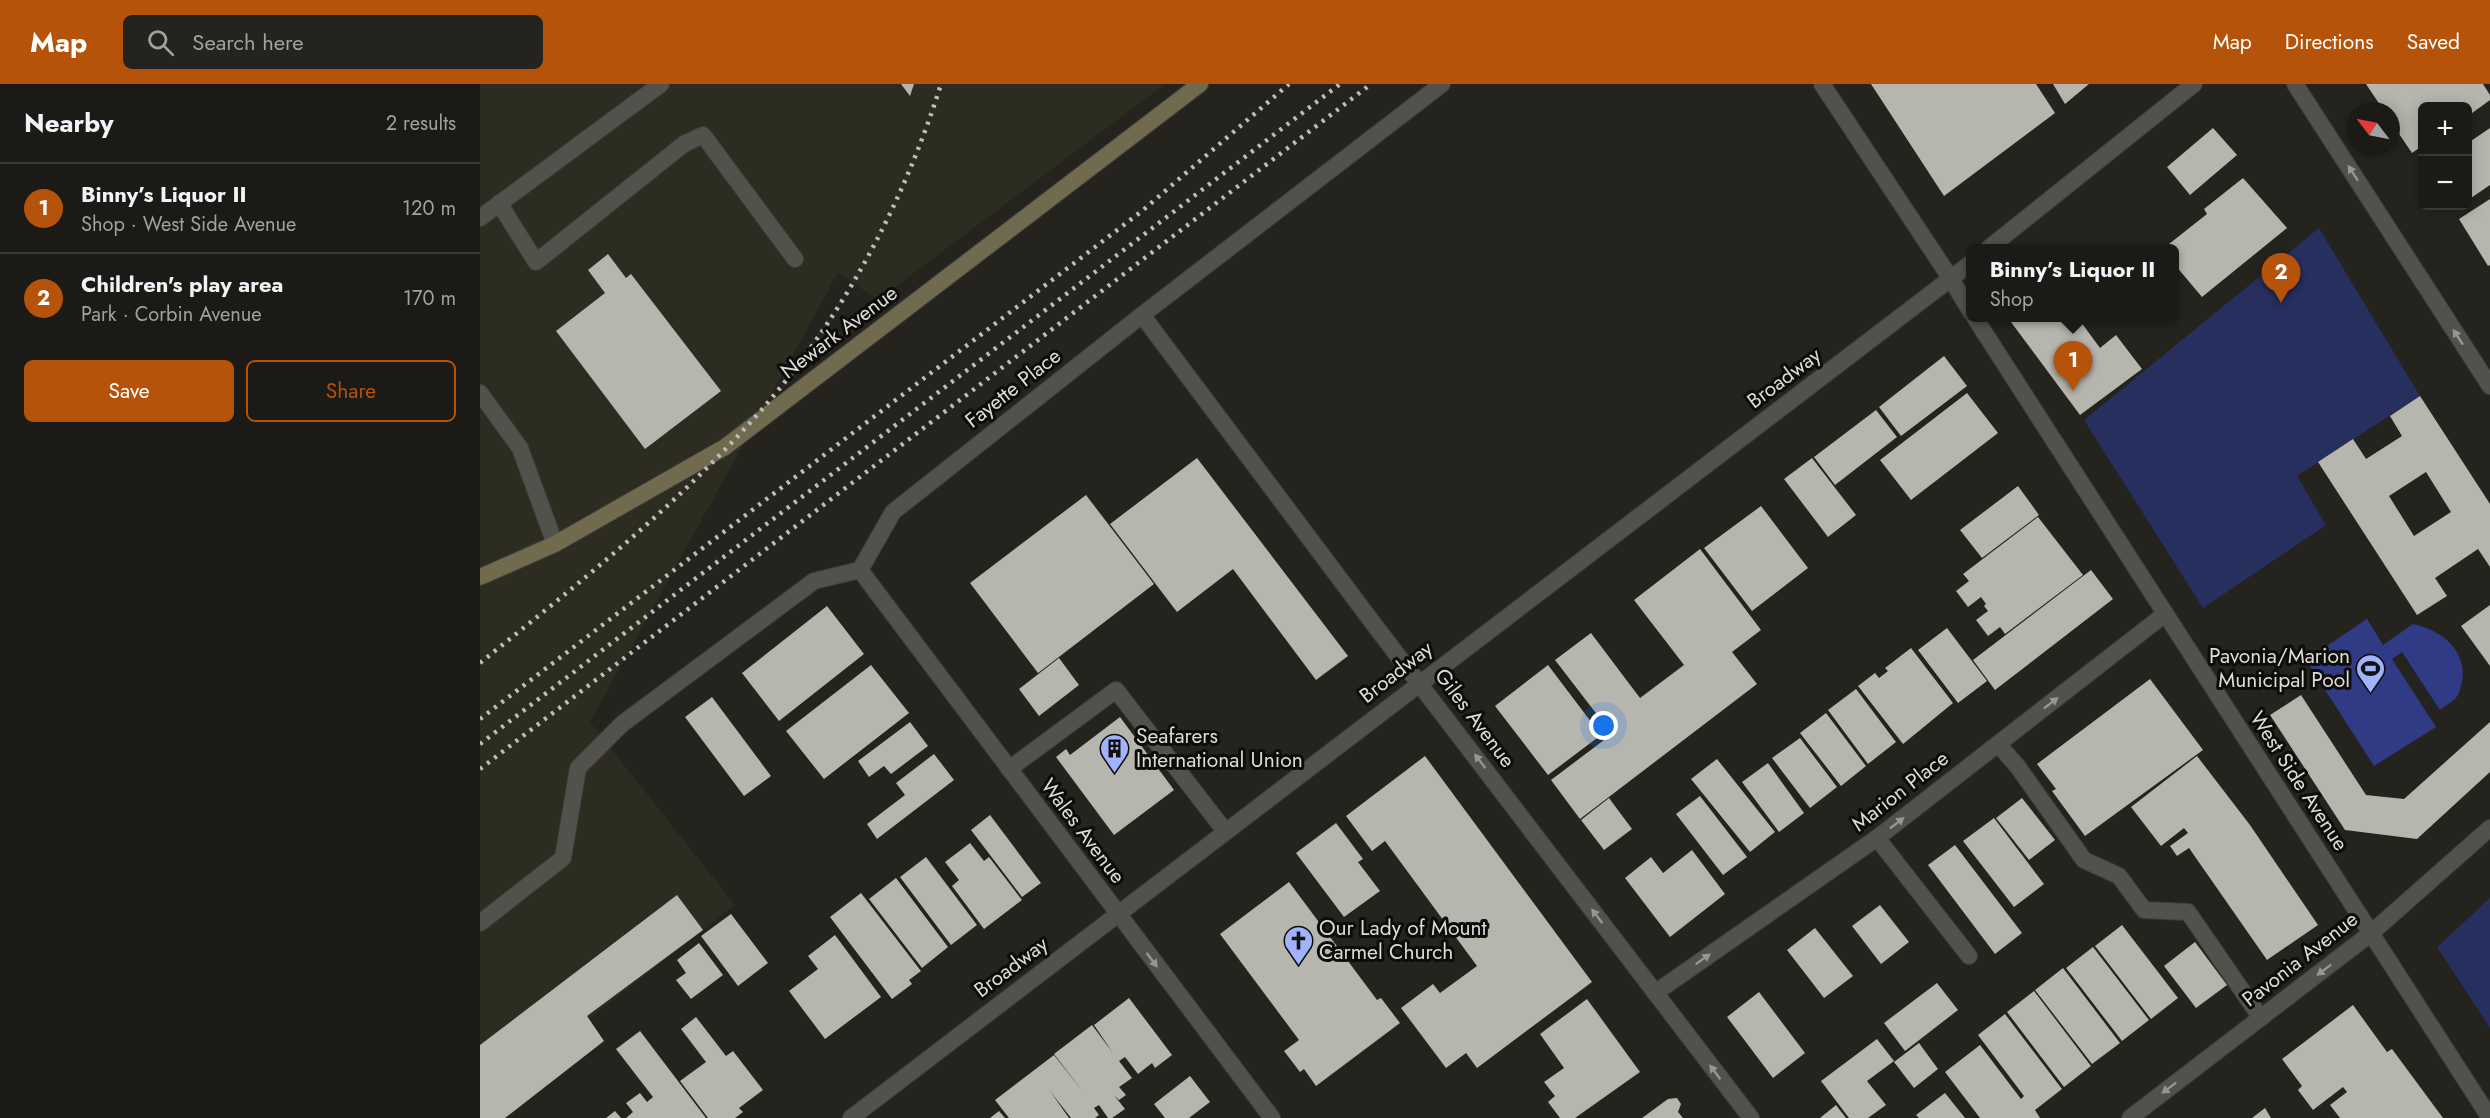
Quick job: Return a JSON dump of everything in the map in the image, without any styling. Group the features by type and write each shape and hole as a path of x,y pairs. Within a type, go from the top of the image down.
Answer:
{"main road":[{"name":"Newark Avenue","path":"480,577 555,544 725,447 1200,84"}],"street":[{"path":"480,218 661,84"},
{"name":"Fayette Place","path":"860,570 893,512 1142,315 1442,84"},
{"path":"1822,84 1966,304"},
{"path":"1995,244 2194,84"},
{"path":"2295,84 2490,386"},
{"path":"499,203 536,262 684,144 703,135 795,259"},
{"name":"Broadway","path":"851,1118 1966,267"},
{"name":"Giles Avenue","path":"1142,315 1751,1118"},
{"name":"West Side Avenue","path":"1978,322 2490,1118"},
{"path":"480,393 520,448 555,544"},
{"path":"480,923 563,858 578,768 622,724 814,581 860,570"},
{"name":"Wales Avenue","path":"860,570 1272,1118"},
{"name":"Marion Place","path":"1655,993 1877,838 2165,614"},
{"path":"1009,769 1116,690 1225,831"},
{"path":"1998,744 2018,767 2084,860 2119,876 2144,910 2188,912 2261,1018"},
{"name":"Pavonia Avenue","path":"2130,1118 2370,934 2490,828"},
{"path":"1877,838 1969,956"}],"shaded area":[{"path":"480,84 1165,84 878,300 838,273 590,722 735,905 480,1104"},
{"path":"2319,228 2420,396 2297,476 2326,525 2203,608 2084,420"},
{"name":"Pavonia/Marion Municipal Pool","path":"2367,619 2383,645 2413,624 2433,631 2457,651 2463,671 2458,695 2440,710 2402,652 2392,659 2436,727 2374,766 2306,660"},
{"path":"2490,898 2490,1028 2437,947"}],"building":[{"path":"901,84 914,84 910,96"},
{"path":"1871,84 2036,84 2055,113 1944,196"},
{"path":"2053,84 2089,84 2065,104"},
{"path":"2366,84 2483,84 2490,95 2490,100 2472,113 2472,102 2418,102 2418,149 2412,153 2400,135 2400,102 2378,102"},
{"path":"2213,128 2237,155 2190,195 2167,167"},
{"path":"2490,128 2490,185 2472,197 2472,156 2472,140"},
{"path":"2243,178 2287,228 2202,297 2179,270 2179,244 2169,244 2207,214 2204,209"},
{"path":"2490,199 2490,265 2488,266 2459,219"},
{"path":"608,254 626,278 631,274 721,391 645,449 556,331 605,293 588,270"},
{"path":"2011,322 2081,322 2100,348 2116,335 2142,369 2080,415"},
{"path":"1944,356 1967,386 1901,436 1879,407"},
{"path":"1967,393 1998,433 1911,500 1880,460"},
{"path":"2420,396 2490,504 2490,567 2478,549 2435,578 2447,596 2417,615 2318,462 2353,439 2366,459 2402,436 2390,416","holes":["2426,472 2451,512 2414,536 2389,496"]},
{"path":"1876,410 1897,437 1835,485 1814,457"},
{"path":"1197,458 1348,656 1316,680 1233,569 1177,612 1110,524"},
{"path":"1812,458 1856,515 1828,537 1784,479"},
{"path":"2018,486 2039,515 1982,558 1960,530"},
{"path":"1086,495 1154,584 1038,673 970,583"},
{"path":"1761,506 1808,568 1752,611 1704,548"},
{"path":"2038,517 2083,575 2005,634 2000,627 1988,636 1976,620 1988,611 1984,606 1986,604 1981,597 1968,607 1956,591 1969,581 1963,574"},
{"path":"1700,549 1761,630 1732,652 1757,684 1580,819 1551,780 1612,734 1555,660 1591,633 1640,698 1684,665 1634,600"},
{"path":"2091,570 2113,599 1995,690 1973,660"},
{"path":"2490,605 2490,666 2461,626"},
{"path":"827,606 864,654 779,721 742,673"},
{"path":"1947,628 1987,681 1958,703 1918,650"},
{"path":"1911,648 1953,703 1903,744 1858,686 1875,673 1879,678 1888,671 1885,668"},
{"path":"1059,658 1079,685 1039,716 1019,689"},
{"path":"871,665 909,713 824,779 786,731"},
{"path":"1548,665 1601,735 1548,775 1495,706"},
{"path":"2150,679 2203,750 2085,836 2052,791 2056,789 2037,764"},
{"path":"1856,689 1896,742 1868,764 1828,710"},
{"name":"Pavonia/Marion Municipal Pool","path":"2301,695 2366,795 2404,799 2490,722 2490,772 2417,839 2345,830 2270,715"},
{"path":"712,697 771,776 744,796 685,717"},
{"path":"1826,713 1866,766 1841,786 1800,733"},
{"name":"Seafarers International Union","path":"1120,717 1174,790 1114,835 1056,757 1066,749 1070,755"},
{"path":"910,722 928,746 891,774 884,766 869,777 858,761"},
{"path":"1800,738 1837,787 1810,808 1772,758"},
{"path":"934,754 954,780 877,839 867,824 905,795 896,783"},
{"path":"1425,756 1592,982 1477,1068 1466,1053 1446,1068 1401,1008 1433,984 1440,993 1477,966 1385,841 1372,851 1346,816"},
{"path":"2197,756 2250,825 2318,925 2267,960 2189,848 2177,856 2170,846 2188,833 2184,828 2161,846 2131,807"},
{"path":"1717,759 1775,832 1750,852 1691,779"},
{"path":"1768,763 1804,813 1779,832 1742,782"},
{"path":"1700,796 1747,857 1723,875 1676,814"},
{"path":"1609,798 1632,829 1604,850 1581,820"},
{"path":"2022,798 2055,840 2029,860 1996,818"},
{"path":"990,815 1041,883 1022,897 971,830"},
{"path":"1994,818 2044,884 2014,907 1963,841"},
{"path":"1336,823 1363,859 1358,862 1380,891 1344,917 1296,853"},
{"path":"970,843 984,861 989,857 1022,900 984,929 952,886 959,880 945,862"},
{"path":"1955,845 2022,933 1995,954 1928,865"},
{"path":"1692,850 1725,894 1670,937 1625,878 1651,857 1663,873"},
{"path":"926,857 977,925 951,945 900,877"},
{"path":"896,878 948,947 922,968 869,899"},
{"name":"Our Lady of Mount Carmel Church","path":"1289,882 1377,1000 1381,998 1400,1023 1316,1086 1304,1069 1300,1072 1284,1051 1299,1040 1220,934"},
{"path":"861,893 921,971 909,980 912,984 892,999 830,917"},
{"path":"677,895 703,930 587,1016 604,1041 505,1118 480,1118 480,1045"},
{"path":"1880,905 1909,942 1881,964 1852,926"},
{"path":"731,914 768,963 738,986 701,936"},
{"path":"2122,925 2178,998 2151,1019 2095,946"},
{"path":"1815,928 1853,976 1824,998 1787,950"},
{"path":"835,935 881,997 825,1039 789,991 818,969 808,956"},
{"path":"2195,942 2227,985 2196,1008 2164,966"},
{"path":"699,943 723,975 691,999 676,980 686,973 677,960"},
{"path":"2093,947 2149,1020 2122,1041 2066,968"},
{"path":"2063,968 2120,1043 2092,1064 2035,990"},
{"path":"1937,983 1958,1010 1905,1051 1884,1023"},
{"path":"2034,991 2091,1066 2064,1087 2007,1012"},
{"path":"1759,992 1805,1053 1773,1078 1727,1017"},
{"path":"1129,998 1172,1055 1155,1068 1152,1063 1138,1074 1125,1057 1119,1061 1132,1078 1119,1087 1126,1095 1119,1100 1114,1095 1125,1109 1112,1118 1108,1118 1099,1105 1094,1108 1099,1115 1095,1118 1071,1118 1050,1091 1069,1118 1009,1118 995,1100 1054,1055 1084,1093 1054,1054 1092,1025 1113,1053 1094,1025"},
{"path":"1587,999 1640,1072 1575,1118 1560,1118 1548,1102 1555,1096 1544,1082 1564,1068 1540,1034"},
{"path":"2353,1005 2387,1052 2392,1049 2443,1118 2340,1118 2330,1105 2347,1092 2343,1087 2313,1110 2298,1090 2302,1086 2282,1059"},
{"path":"2005,1014 2062,1089 2035,1110 2040,1118 1980,1118 1945,1072 1980,1045 2021,1099 2024,1096 1978,1035"},
{"path":"696,1017 726,1056 733,1051 763,1090 739,1108 743,1112 735,1118 708,1118 680,1081 706,1062 681,1029"},
{"path":"640,1031 706,1118 626,1118 633,1112 626,1103 640,1093 647,1102 653,1097 616,1049"},
{"path":"1877,1039 1894,1061 1867,1081 1886,1105 1868,1118 1849,1118 1821,1081"},
{"path":"1919,1043 1938,1069 1914,1088 1894,1062"},
{"path":"1190,1076 1210,1102 1189,1118 1165,1118 1154,1104"},
{"path":"1945,1093 1965,1118 1919,1118 1916,1115"},
{"path":"1677,1098 1681,1104 1678,1112 1683,1118 1642,1118 1668,1099"},
{"path":"1836,1105 1846,1118 1820,1118"},
{"path":"2265,1108 2271,1118 2252,1118"},
{"path":"615,1111 621,1118 606,1118"},
{"path":"999,1111 1005,1118 990,1118"}],"railway":[{"path":"480,663 652,520 717,458 780,388 838,307 863,265 907,176 941,84"},
{"path":"480,719 1142,211 1289,84"},
{"path":"480,744 1340,84"},
{"path":"480,769 1371,84"}],"place":[{"name":"Children's play area","path":"2281,303"},
{"name":"Binny’s Liquor II","path":"2073,391"},
{"name":"Pavonia/Marion Municipal Pool","path":"2371,694"},
{"name":"Seafarers International Union","path":"1115,774"},
{"name":"Our Lady of Mount Carmel Church","path":"1298,966"}]}
